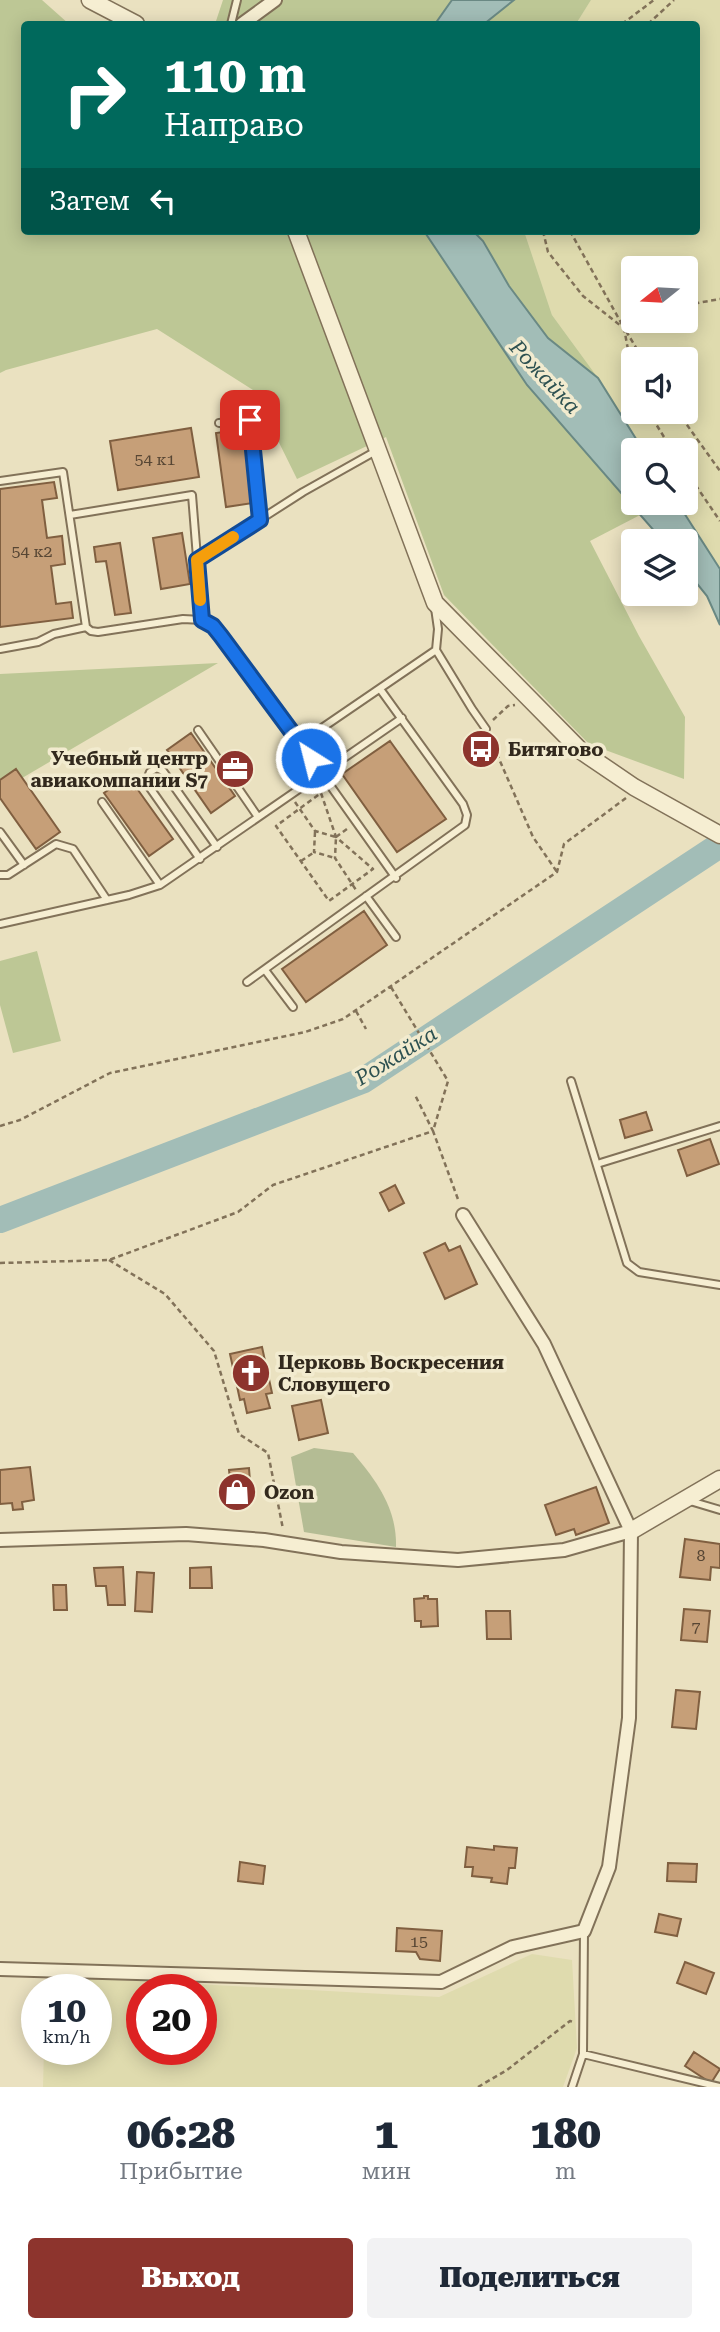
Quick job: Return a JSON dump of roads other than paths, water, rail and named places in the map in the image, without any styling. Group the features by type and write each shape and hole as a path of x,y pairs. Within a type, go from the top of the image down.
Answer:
{"street":[{"path":"90,0 130,21"},
{"path":"246,21 275,0"},
{"path":"297,235 435,603 581,751 634,787 720,835"},
{"path":"0,1969 441,1982 513,1947 584,1931 609,1867 629,1718 631,1531 544,1344 463,1215"},
{"path":"0,1540 186,1534 341,1552 458,1560 564,1550 631,1531 720,1479"}],"lane":[{"path":"232,21 237,0"},
{"path":"219,424 250,420 260,520"},
{"path":"197,560 378,450"},
{"path":"0,481 63,472 86,626 91,631 99,632 183,619 202,620 213,626 396,877"},
{"path":"70,515 192,495 202,620"},
{"path":"435,603 438,629 436,650 486,729"},
{"path":"0,649 38,642 54,634 86,626"},
{"path":"300,743 436,650"},
{"path":"247,982 465,825 467,815 463,804 380,689"},
{"path":"0,924 160,885 402,718"},
{"path":"198,730 258,817"},
{"path":"200,859 150,788 147,779 150,772 156,768 163,771 217,847"},
{"path":"102,802 160,885"},
{"path":"0,832 24,865"},
{"path":"0,875 8,876 56,844 68,846 73,849 107,900"},
{"path":"364,897 396,937"},
{"path":"265,970 293,1007"},
{"path":"571,1081 628,1262 639,1272 720,1285"},
{"path":"597,1164 720,1126"},
{"path":"685,1499 720,1510"},
{"path":"572,2087 583,2054 584,1931"},
{"path":"583,2054 719,2087"}],"water":[{"path":"452,0 514,0 488,21 437,21"},
{"path":"427,235 477,235 509,286 548,338 598,378 621,415 621,424 627,424 636,438 621,438 621,493 527,385"},
{"path":"640,515 685,515 694,529 653,529"},
{"path":"698,535 720,569 720,625 707,596 698,585"}],"waterway":[{"name":"Рожайка","path":"0,1220 364,1080 720,845"}],"place":[{"name":"Битягово","path":"481,749"},
{"name":"Учебный центр авиакомпании S7","path":"235,769"},
{"name":"Церковь Воскресения Словущего","path":"251,1373"},
{"name":"Ozon","path":"237,1492"}]}
